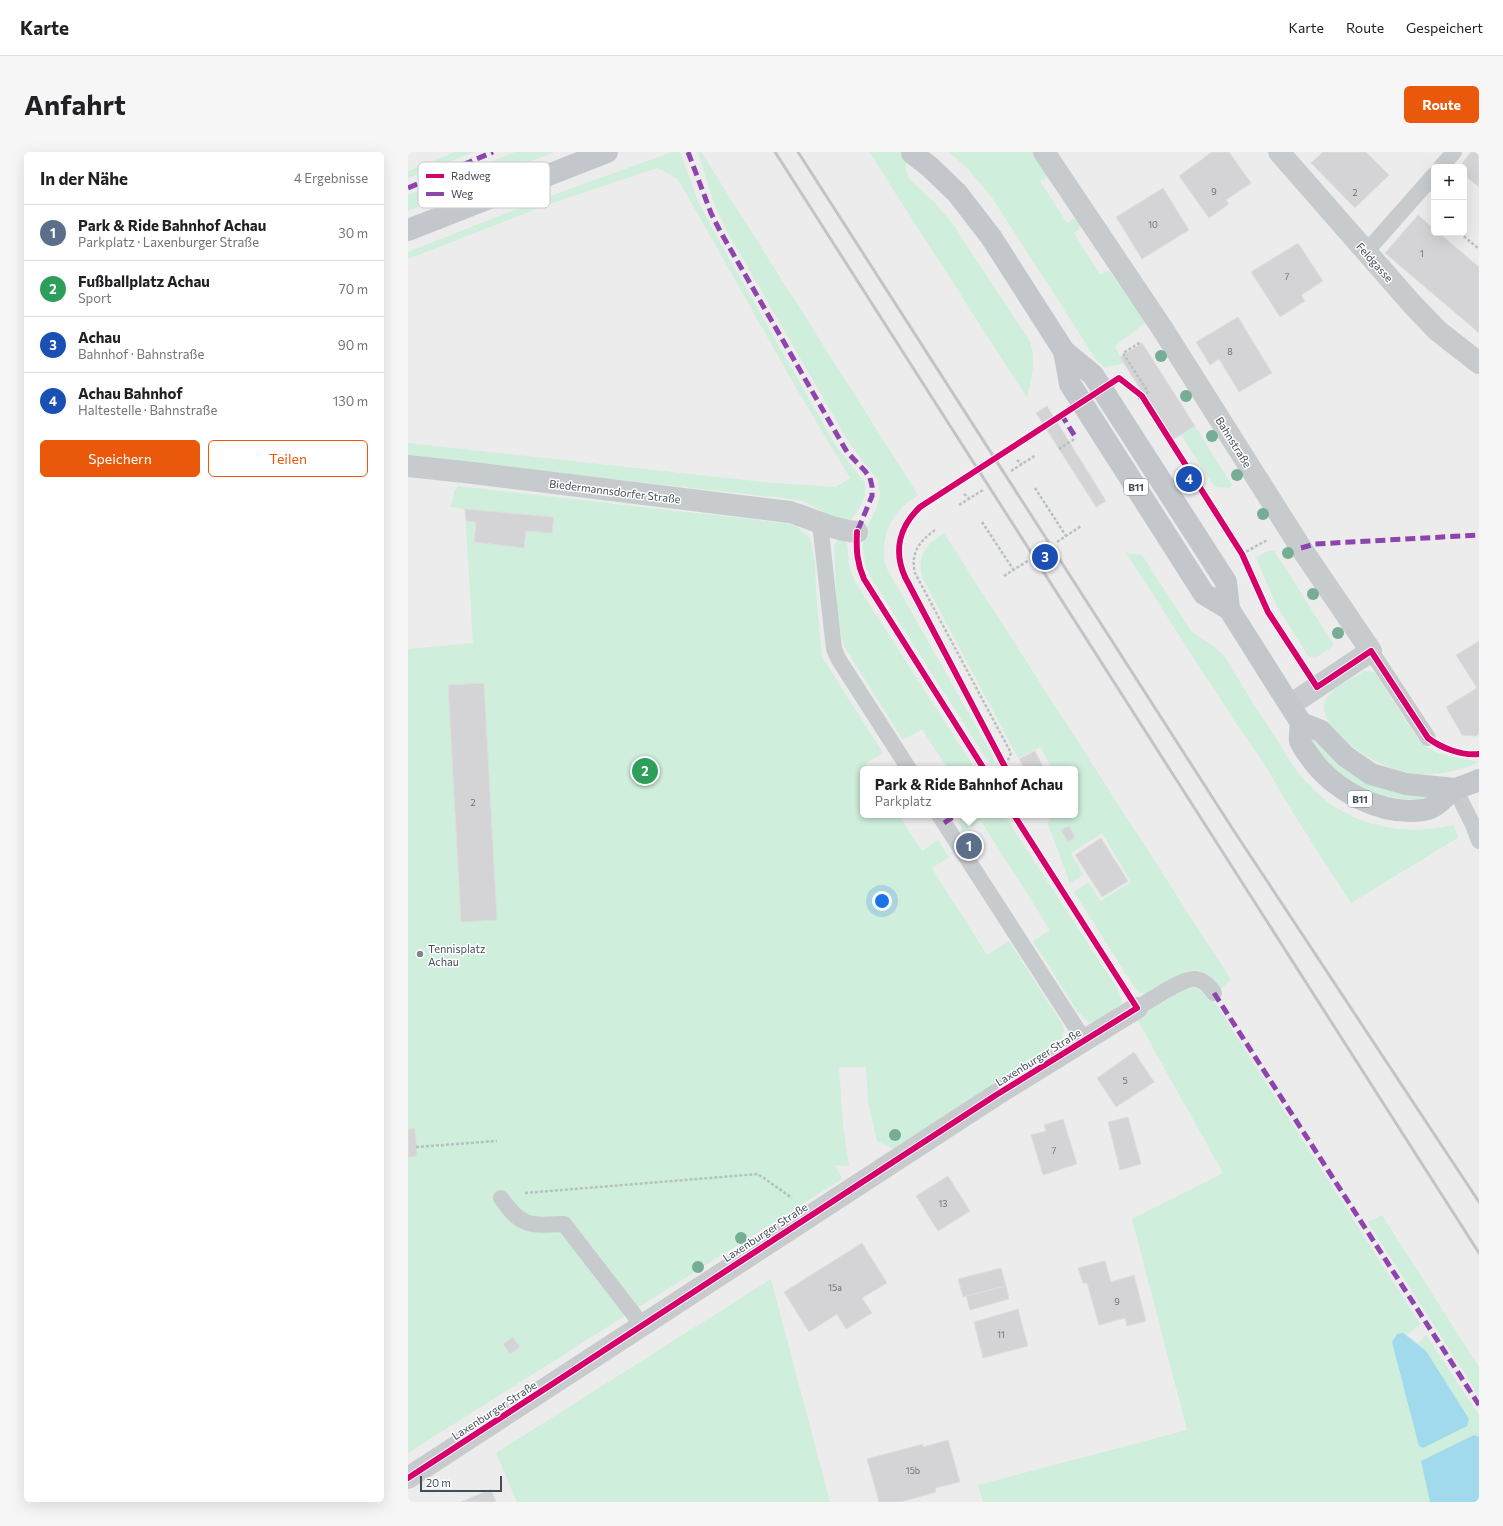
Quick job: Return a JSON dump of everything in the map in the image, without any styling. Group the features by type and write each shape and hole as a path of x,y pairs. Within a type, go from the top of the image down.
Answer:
{"main road":[{"path":"550,174 607,152"},
{"name":"B11","path":"912,153 945,180 969,207 991,237 1064,351 1093,375 1226,582 1229,609 1301,723 1321,731 1345,756 1371,774 1406,784 1455,790 1479,780"},
{"path":"408,230 464,208"}],"street":[{"name":"Bahnstraße","path":"1044,152 1162,328 1301,548 1370,651"},
{"name":"Feldgasse","path":"1280,152 1366,252 1438,331 1479,363"},
{"name":"Biedermannsdorfer Straße","path":"408,466 790,512 808,517 820,523 857,532"},
{"path":"1290,705 1370,651"},
{"name":"Laxenburger Straße","path":"408,1478 807,1217 1084,1040 1137,1008"}],"lane":[{"path":"1444,164 1454,152"},
{"path":"1366,252 1431,178"},
{"path":"820,523 834,649 839,660 907,766"},
{"path":"1370,651 1428,738"},
{"path":"1455,790 1473,825 1479,841"},
{"path":"941,818 1084,1040"},
{"path":"1137,1008 1180,984 1193,979 1204,982 1214,993"},
{"path":"501,1198 510,1210 523,1222 537,1226 564,1224 642,1325"}],"path":[{"path":"1464,236 1479,249"},
{"path":"1128,361 1148,392 1142,396 1136,391"},
{"path":"1011,471 1036,456"},
{"path":"1017,460 1022,464"},
{"path":"1035,488 1066,536"},
{"path":"959,505 983,490"},
{"path":"964,494 969,498"},
{"path":"982,522 1013,569"},
{"path":"1057,542 1081,526"},
{"path":"933,527 922,539 915,550 913,562 915,573 1011,753 1006,766"},
{"path":"1242,554 1262,543"},
{"path":"1004,576 1028,560"},
{"path":"1002,760 1004,766"},
{"path":"416,1147 497,1141"},
{"path":"524,1193 758,1174 796,1200 807,1217"}],"green space":[{"path":"455,152 474,152 449,162 430,162"},
{"path":"515,152 554,152 529,162 490,162"},
{"path":"672,152 680,152 698,201 713,230 836,446 865,483 865,495 859,509 851,520 837,519 806,502 799,500 408,456 408,443 774,483 836,487 850,478 795,386 678,179 657,168 550,204 550,196"},
{"path":"698,152 701,152 918,495 901,508 890,524 884,543 885,565 995,760 993,764 989,763 866,568 863,549 864,534 876,509 880,496 878,480 851,446 729,235 714,204"},
{"path":"869,152 913,152 905,166 909,179 935,203 953,224 1030,342 1033,363 1032,377 1027,398"},
{"path":"949,152 1033,152 1047,174 1046,178 1040,181 1067,223 1073,219 1077,220 1080,224 1079,229 1074,233 1100,275 1106,271 1110,272 1146,322 1115,346 1124,364 1104,367 1097,361 993,199 967,168"},
{"path":"418,167 418,174 408,178 408,171"},
{"path":"418,191 418,207 408,211 408,195"},
{"path":"520,208 539,208 408,259 408,252"},
{"path":"1195,426 1232,485 1229,488 1217,487 1212,483 1181,435"},
{"path":"458,486 783,523 796,526 810,538 815,560 816,591 822,657 883,753 866,763 868,766 860,766 860,818 901,818 922,851 938,840 949,857 932,868 987,955 1009,941 1062,1024 1064,1030 1061,1039 893,1149 877,1141 868,1101 866,1067 839,1067 843,1125 849,1166 835,1165 842,1179 408,1453 408,649 473,643 465,509 451,507 454,492"},
{"path":"944,533 1231,980 1220,989 1210,977 1200,971 1190,971 1181,974 1153,991 1145,993 1137,991 1074,892 1088,882 1101,901 1131,882 1102,833 1071,853 1083,875 1070,883 1048,824 1050,818 1078,818 1078,766 1050,766 1041,747 1018,758 923,579 921,564 924,552 937,537"},
{"path":"841,539 847,543 849,565 855,582 973,766 946,766 922,729 903,740 844,646 837,611 834,547 837,540"},
{"path":"1267,551 1274,551 1333,643 1332,647 1315,658 1308,656 1277,606 1256,558"},
{"path":"1126,553 1142,555 1192,632 1214,646 1224,656 1292,764 1302,778 1323,798 1356,818 1374,824 1413,830 1433,829 1453,825 1459,837 1351,903 1293,813 1262,760 1239,728"},
{"path":"1364,671 1371,671 1376,674 1416,736 1428,748 1446,755 1479,762 1459,770 1420,774 1402,771 1384,765 1366,756 1350,744 1327,720 1324,712 1324,704 1333,691"},
{"path":"1310,737 1364,780 1391,791 1408,794 1429,795 1429,800 1393,798 1370,792 1359,787 1338,774 1326,762 1309,738"},
{"path":"962,818 1006,818 1117,988 1122,1001 1121,1007 1093,1023 1088,1022 1078,1012 1033,941 1050,930 981,821 963,832 958,821"},
{"path":"1194,988 1202,991 1208,996 1219,1009 1420,1324 1407,1335 1418,1343 1426,1335 1479,1415 1479,1502 983,1502 978,1485 1187,1430 1132,1219 1223,1173 1138,1021 1142,1015 1179,991"},
{"path":"1382,1215 1479,1367 1479,1396 1368,1222"},
{"path":"771,1279 830,1502 517,1502 496,1453"}],"water":[{"path":"1403,1333 1426,1351 1469,1419 1467,1426 1423,1448 1419,1446 1392,1342 1397,1334"},
{"path":"1474,1435 1479,1437 1479,1502 1430,1502 1421,1461"}],"building":[{"path":"1212,152 1229,152 1251,183 1226,200 1229,204 1209,218 1179,176"},
{"path":"1323,152 1366,152 1389,175 1355,208 1311,163"},
{"path":"1471,152 1479,152 1479,187 1467,177 1467,164 1461,164"},
{"path":"1163,188 1189,230 1142,259 1116,217"},
{"path":"1418,215 1431,226 1431,236 1443,236 1479,267 1479,333 1385,253"},
{"path":"1298,243 1323,281 1301,295 1305,301 1280,317 1251,272"},
{"path":"1238,317 1272,373 1239,392 1219,359 1210,365 1196,342"},
{"path":"1142,343 1195,426 1172,440 1120,357"},
{"path":"1047,406 1106,501 1096,507 1036,413"},
{"path":"465,509 554,517 552,533 526,531 524,548 474,542 476,522 466,521"},
{"path":"1479,641 1479,734 1476,736 1462,735 1446,707 1477,688 1456,655"},
{"path":"484,683 497,920 461,922 448,685"},
{"path":"1035,751 1042,766 1023,766 1019,759"},
{"path":"1069,826 1075,837 1068,842 1061,830"},
{"path":"1101,838 1128,881 1102,897 1075,855"},
{"path":"1134,1052 1154,1082 1116,1107 1097,1078"},
{"path":"1128,1117 1141,1164 1120,1170 1108,1122"},
{"path":"1063,1119 1077,1164 1043,1175 1031,1135 1046,1131 1044,1125"},
{"path":"415,1128 417,1156 408,1157 408,1129"},
{"path":"948,1176 970,1211 938,1231 916,1196"},
{"path":"862,1243 887,1283 862,1298 872,1313 846,1329 837,1314 809,1332 784,1292"},
{"path":"1105,1261 1111,1282 1134,1275 1146,1321 1127,1326 1125,1318 1099,1325 1087,1283 1083,1283 1078,1268"},
{"path":"1001,1268 1006,1286 963,1297 958,1279"},
{"path":"1006,1286 1009,1299 970,1310 966,1296"},
{"path":"1018,1309 1028,1346 983,1358 974,1322"},
{"path":"513,1337 520,1347 510,1354 503,1344"},
{"path":"948,1440 960,1482 935,1488 936,1492 901,1502 879,1502 867,1459 923,1444 923,1447"},
{"path":"491,1489 496,1502 461,1502"}],"railway":[{"path":"775,152 1479,1253"},
{"path":"798,152 1234,831 1479,1202"}],"marked path":[{"path":"469,162 493,152"},
{"path":"688,152 711,213 720,231 847,452 870,478 872,496 857,532"},
{"path":"408,188 418,184"},
{"path":"1061,414 1076,438"},
{"path":"1301,548 1315,544 1479,535"},
{"path":"944,823 952,818"},
{"path":"1214,993 1479,1405"}],"cycle path":[{"path":"1004,766 905,577 899,557 900,539 903,530 913,514 920,507 1119,378 1142,396 1242,554 1268,612 1317,687 1371,651 1428,738 1439,745 1452,750 1466,754 1479,754"},
{"path":"857,532 858,556 864,579 982,766"},
{"path":"408,1478 996,1095 1137,1008 1016,818"}],"place":[{"name":"Achau Bahnhof","path":"1189,479"},
{"name":"Achau","path":"1045,557"},
{"name":"Fußballplatz Achau","path":"645,771"},
{"name":"Park & Ride Bahnhof Achau","path":"969,846"},
{"name":"Tennisplatz Achau","path":"420,954"}]}
